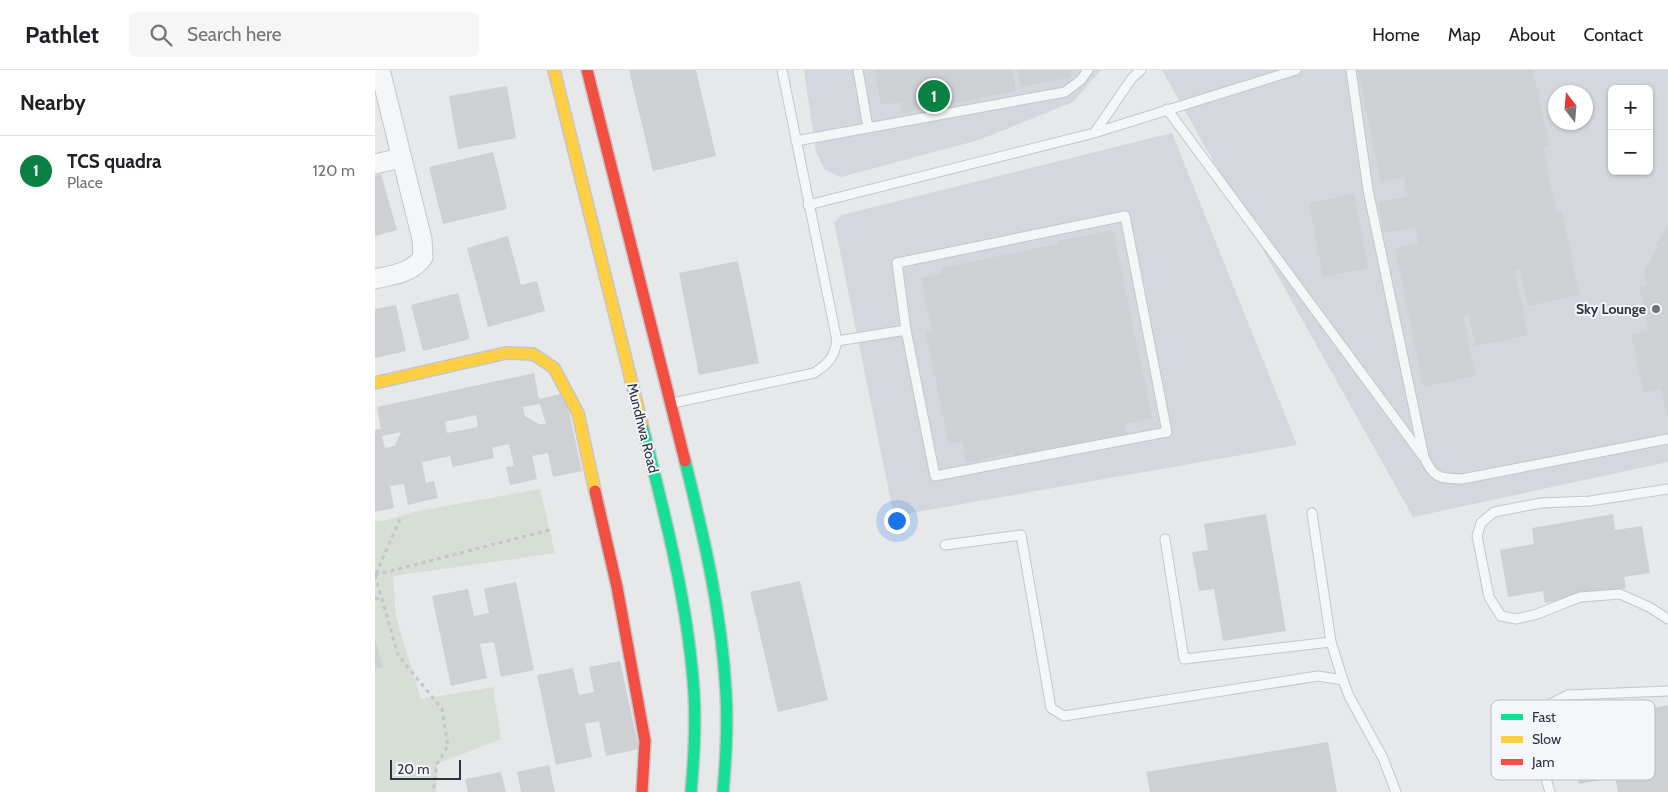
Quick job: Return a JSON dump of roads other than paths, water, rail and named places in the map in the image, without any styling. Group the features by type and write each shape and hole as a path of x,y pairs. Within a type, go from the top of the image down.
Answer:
{"main road":[{"name":"Mundhwa Road","path":"554,70 672,542 687,621 694,694 695,757 691,792"},
{"path":"587,70 703,536 722,636 727,693 727,759 723,792"},
{"path":"375,383 506,353 533,354 554,368 578,413 617,587 645,742 642,792"}],"street":[{"path":"375,279 409,270 418,264 423,257 422,240 380,70"},
{"path":"375,164 401,158"}],"lane":[{"path":"670,403 813,373 827,364 834,355 837,340 782,70"},
{"path":"858,70 868,128"},
{"path":"795,141 1065,92 1081,80 1088,70"},
{"path":"1094,133 1132,78 1141,70"},
{"path":"808,205 1094,133 1296,70"},
{"path":"1351,70 1367,190 1424,457 1431,473 1441,478 1462,479 1668,439"},
{"path":"1167,109 1424,457"},
{"path":"1125,216 1167,432 935,476 906,330 897,263 1125,216"},
{"path":"837,340 906,330"},
{"path":"1668,489 1590,500 1541,503 1494,512 1481,523 1477,536 1489,596 1501,616 1516,619 1537,614 1580,597 1620,594 1668,618"},
{"path":"1312,513 1331,642 1349,696 1383,758 1396,792"},
{"path":"945,545 1021,535 1051,708 1064,716 1318,676 1343,680"},
{"path":"1165,539 1185,659 1331,642"},
{"path":"1558,700 1568,695 1668,691"},
{"path":"1546,780 1550,792"}],"place":[{"name":"TCS quadra","path":"934,96"},
{"name":"Sky Lounge","path":"1656,309"}]}
